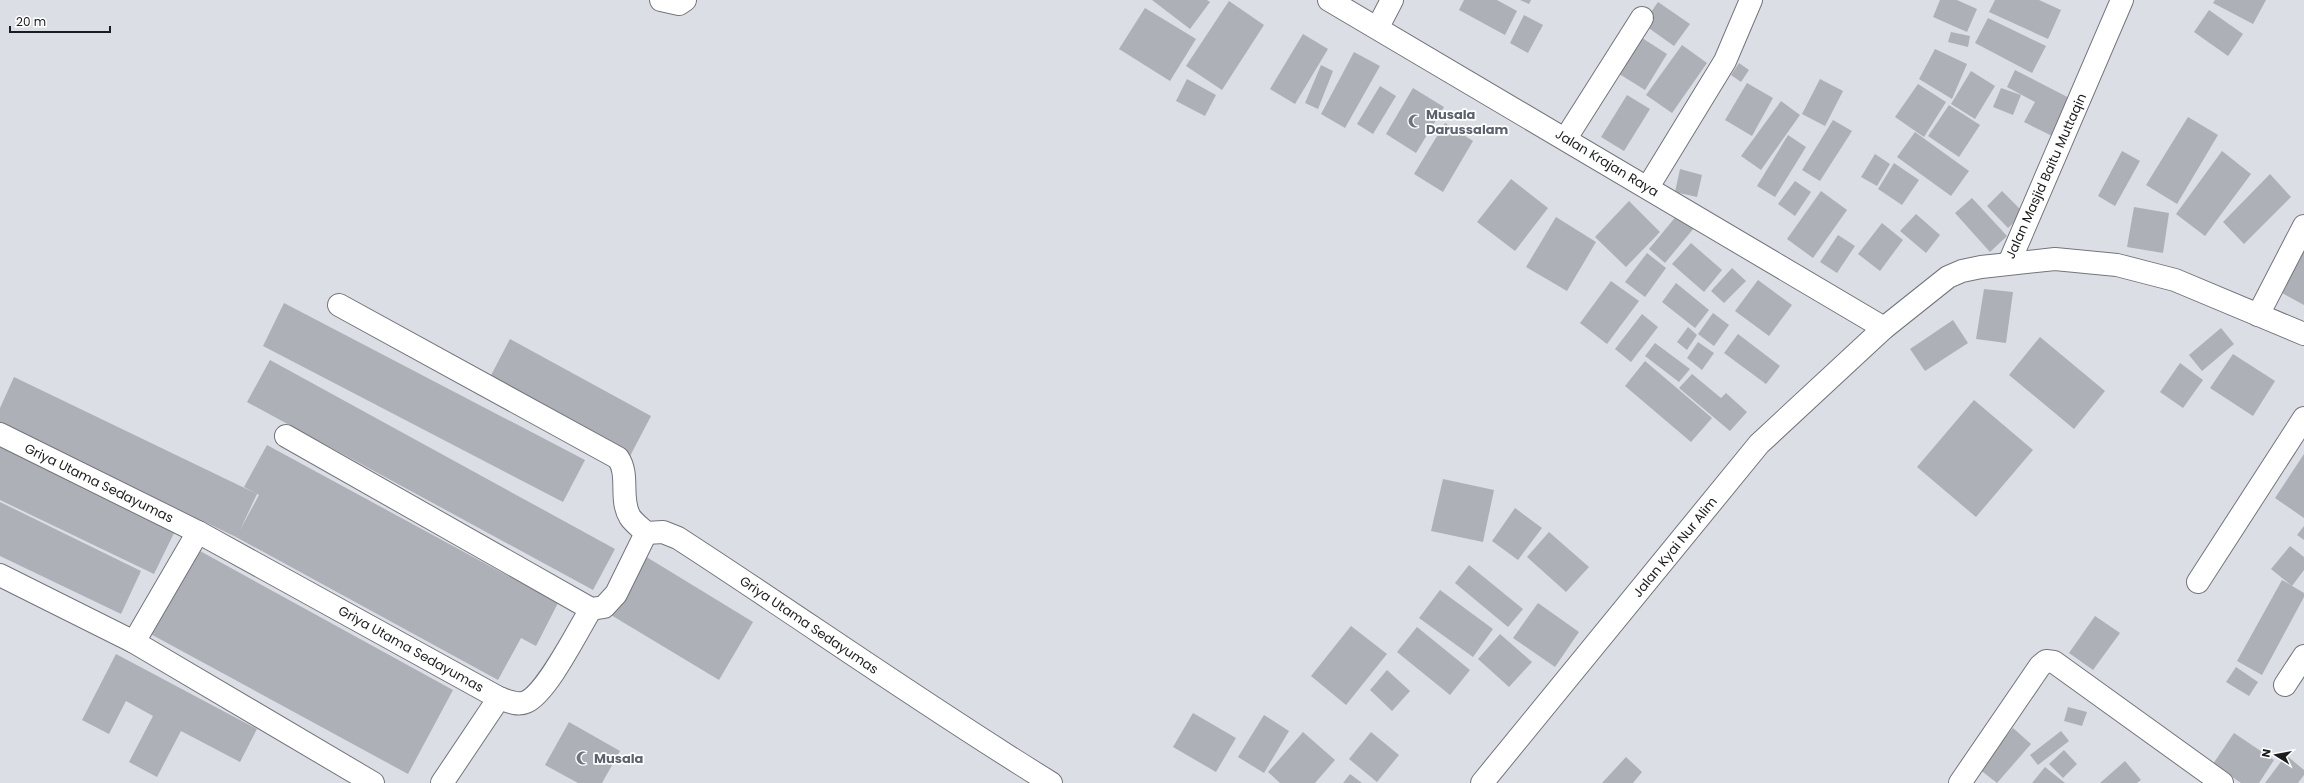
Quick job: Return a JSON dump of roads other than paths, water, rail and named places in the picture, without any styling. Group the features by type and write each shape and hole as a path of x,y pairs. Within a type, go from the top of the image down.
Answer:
{"street":[{"path":"661,0 679,4 685,0"},
{"name":"Jalan Krajan Raya","path":"1329,0 1378,27 1566,138 1884,328"},
{"path":"1378,27 1392,0"},
{"path":"1648,187 1725,60 1751,0"},
{"name":"Jalan Masjid Baitu Muttaqin","path":"1884,328 1948,277 1962,271 2009,263 2122,0"},
{"path":"1566,138 1642,18"},
{"path":"2258,315 2304,226"},
{"path":"2009,263 2055,259 2117,265 2175,280 2304,334"},
{"path":"286,436 591,609 604,607 616,594 646,533 630,517 624,499 622,464 618,458 339,305"},
{"name":"Jalan Kyai Nur Alim","path":"1482,783 1759,444 1884,328"},
{"path":"2198,582 2304,418"},
{"name":"Griya Utama Sedayumas","path":"0,434 198,532 499,698 514,704 526,702 544,687 591,609"},
{"path":"134,642 198,532"},
{"name":"Griya Utama Sedayumas","path":"646,533 662,532 678,538 793,612 962,729 1051,783"},
{"path":"0,575 134,642 373,783"},
{"path":"2285,685 2304,656"},
{"path":"1960,783 2040,666 2046,662 2054,662 2222,783"},
{"path":"442,783 499,698"}],"place":[{"name":"Musala Darussalam","path":"1415,121"},
{"name":"Musala","path":"583,758"}]}
